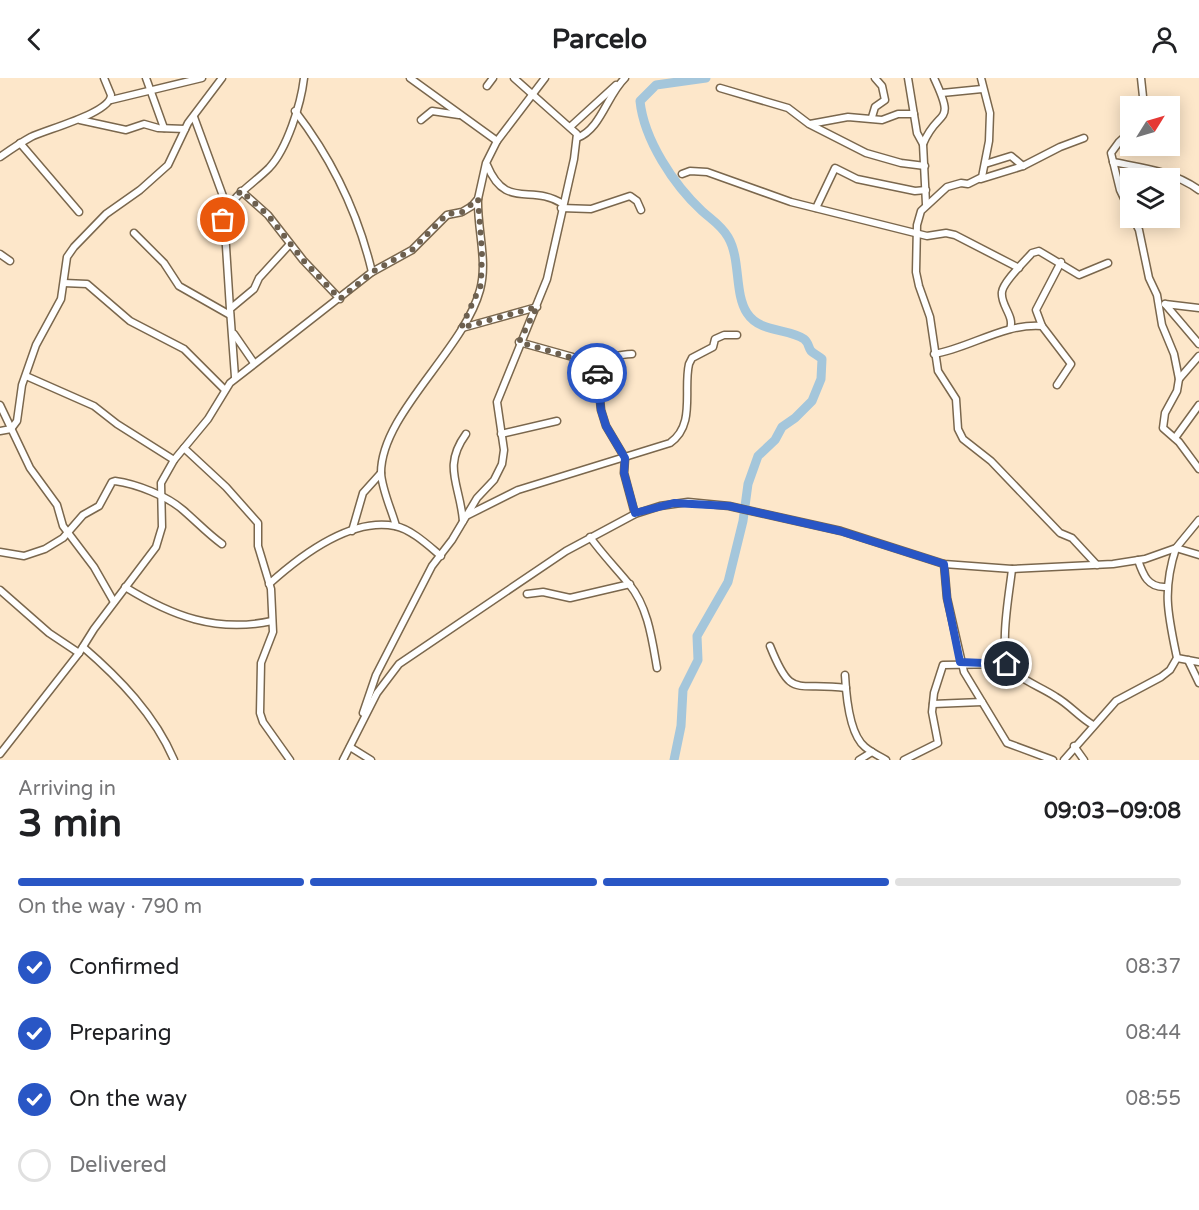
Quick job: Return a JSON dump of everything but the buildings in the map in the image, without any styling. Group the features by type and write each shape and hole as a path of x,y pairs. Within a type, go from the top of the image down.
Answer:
{"street":[{"path":"104,78 111,100"},
{"path":"146,78 152,89 164,128"},
{"path":"0,158 20,143 52,128 96,112 111,100 202,78"},
{"path":"0,431 11,429 17,421 26,376 36,345 61,299 67,257 106,214 160,174 168,165 185,129 222,78"},
{"path":"235,377 230,291 226,270 228,254 223,222 227,207 241,191 278,158 304,78"},
{"path":"410,78 497,141"},
{"path":"487,86 493,78"},
{"path":"514,78 570,126 577,138"},
{"path":"352,531 363,493 381,473 397,422 461,328 481,285 482,252 478,199 486,164 497,141 545,78"},
{"path":"872,117 875,107 885,100 882,86 875,78"},
{"path":"908,78 917,133 923,144 926,204"},
{"path":"923,144 945,115 942,93 934,78"},
{"path":"980,179 985,164 990,113 981,78"},
{"path":"1141,78 1143,96"},
{"path":"570,126 604,93 623,80"},
{"path":"362,721 376,675 432,567 477,498 494,480 502,464 497,402 519,342 537,307 547,279 577,138 591,128 623,80"},
{"path":"720,88 788,108 809,124 866,153 901,163 925,166"},
{"path":"942,93 982,89"},
{"path":"295,111 327,156 339,181 359,227 372,272"},
{"path":"421,120 430,111 459,115"},
{"path":"809,124 848,117 872,117 882,120 898,114 914,114"},
{"path":"194,117 227,207"},
{"path":"79,119 126,130 142,124 185,129"},
{"path":"1084,138 1060,147 1023,166 947,187 926,204 919,218 916,272 931,324 938,371 956,399 958,429 963,439 991,461 1060,533 1072,538 1097,565"},
{"path":"1120,142 1114,148 1113,162 1120,189"},
{"path":"20,143 79,212"},
{"path":"985,164 1011,156 1023,166"},
{"path":"1113,162 1180,178 1199,190"},
{"path":"486,164 494,182 502,188 523,194 542,195 562,206 591,209 630,196 638,201 641,210"},
{"path":"816,208 835,168 857,179 915,191 926,190"},
{"path":"682,174 690,171 707,172 774,197 918,234 933,237 946,233 956,235 1019,268"},
{"path":"241,191 268,215 290,244 340,299"},
{"path":"0,754 79,654 114,602 156,547 163,514 160,496 161,483 174,460 208,419 235,377 340,299 372,272 407,254 447,214 462,212 478,199"},
{"path":"1137,228 1162,305 1179,379"},
{"path":"134,233 164,263 179,286 230,312"},
{"path":"230,312 254,289 259,279 290,244"},
{"path":"1010,329 1012,323 1001,293 1035,251 1060,262 1079,275 1108,263"},
{"path":"0,254 10,261"},
{"path":"1057,385 1071,364 1042,326 1036,310 1060,262"},
{"path":"64,283 87,284 130,321 163,336 184,349 225,390"},
{"path":"1162,305 1199,308"},
{"path":"1162,305 1199,344"},
{"path":"461,328 537,307"},
{"path":"934,354 952,351 1010,329 1042,326"},
{"path":"233,332 254,363"},
{"path":"465,519 518,490 670,443 679,436 687,413 689,363 692,358 713,347 715,339 724,335 736,335"},
{"path":"519,342 576,359 596,361 612,355 632,354"},
{"path":"1199,356 1179,379 1162,422 1163,428 1175,438 1199,469"},
{"path":"596,361 601,410 606,426 625,458 624,473 635,513"},
{"path":"26,376 94,405 117,424 174,460"},
{"path":"0,405 30,468 57,505 68,534 94,567 114,602"},
{"path":"1175,438 1199,405"},
{"path":"501,434 557,421"},
{"path":"465,519 452,467 455,449 466,434"},
{"path":"184,448 256,519 259,532 258,546 269,584 272,621 272,636 260,668 260,713 263,722 290,760"},
{"path":"381,473 396,526"},
{"path":"0,552 24,556 45,549 68,534 83,514 99,506 112,482 121,482 160,496 182,509 208,535 222,544"},
{"path":"343,760 387,677 399,664 590,537 635,513 674,503 729,506 766,512 840,531 944,564 1012,569 1097,565 1138,560 1176,549 1199,555"},
{"path":"1064,760 1116,701 1161,677 1170,670 1178,658 1170,628 1166,587 1176,549 1199,520"},
{"path":"269,584 283,571 333,539 373,525 396,526 441,556"},
{"path":"590,537 630,584 649,623 657,668"},
{"path":"1138,560 1149,583 1154,587 1166,587"},
{"path":"944,564 947,598 960,662 982,702 1007,743 1053,760"},
{"path":"1012,569 1006,637 1007,664 1013,672 1064,702 1078,717 1093,725"},
{"path":"527,594 543,592 570,597 630,584"},
{"path":"125,587 176,616 214,623 255,625 272,621"},
{"path":"0,590 49,633 79,654"},
{"path":"83,646 157,726 174,760"},
{"path":"770,646 786,681 797,687 846,688"},
{"path":"1178,658 1199,662"},
{"path":"1188,660 1199,683"},
{"path":"904,760 938,743 933,704 941,667 947,663 960,662 1007,664"},
{"path":"845,675 850,716 858,740 886,760"},
{"path":"933,704 982,702"},
{"path":"1074,746 1084,760"},
{"path":"350,747 371,760"},
{"path":"859,760 872,752"}],"waterway":[{"path":"674,760 681,726 683,690 698,660 697,636 728,582 743,521 748,484 758,456 775,440 782,427 812,401 821,379 822,359 811,351 804,339 759,324 747,313 740,296 735,255 728,237 691,200 671,175 647,131 640,101 656,85 706,78"}],"way so far":[{"path":"223,220 227,207 241,191 248,195 268,215 303,260 340,299 372,272 407,254 447,214 462,212 478,199 482,252 480,293 461,328 537,307 519,342 576,359 596,361 597,373"}],"route":[{"path":"597,373 601,410 606,426 625,458 623,468 635,513 674,503 688,502 766,512 840,531 944,564 947,598 960,662 1007,664"}]}
